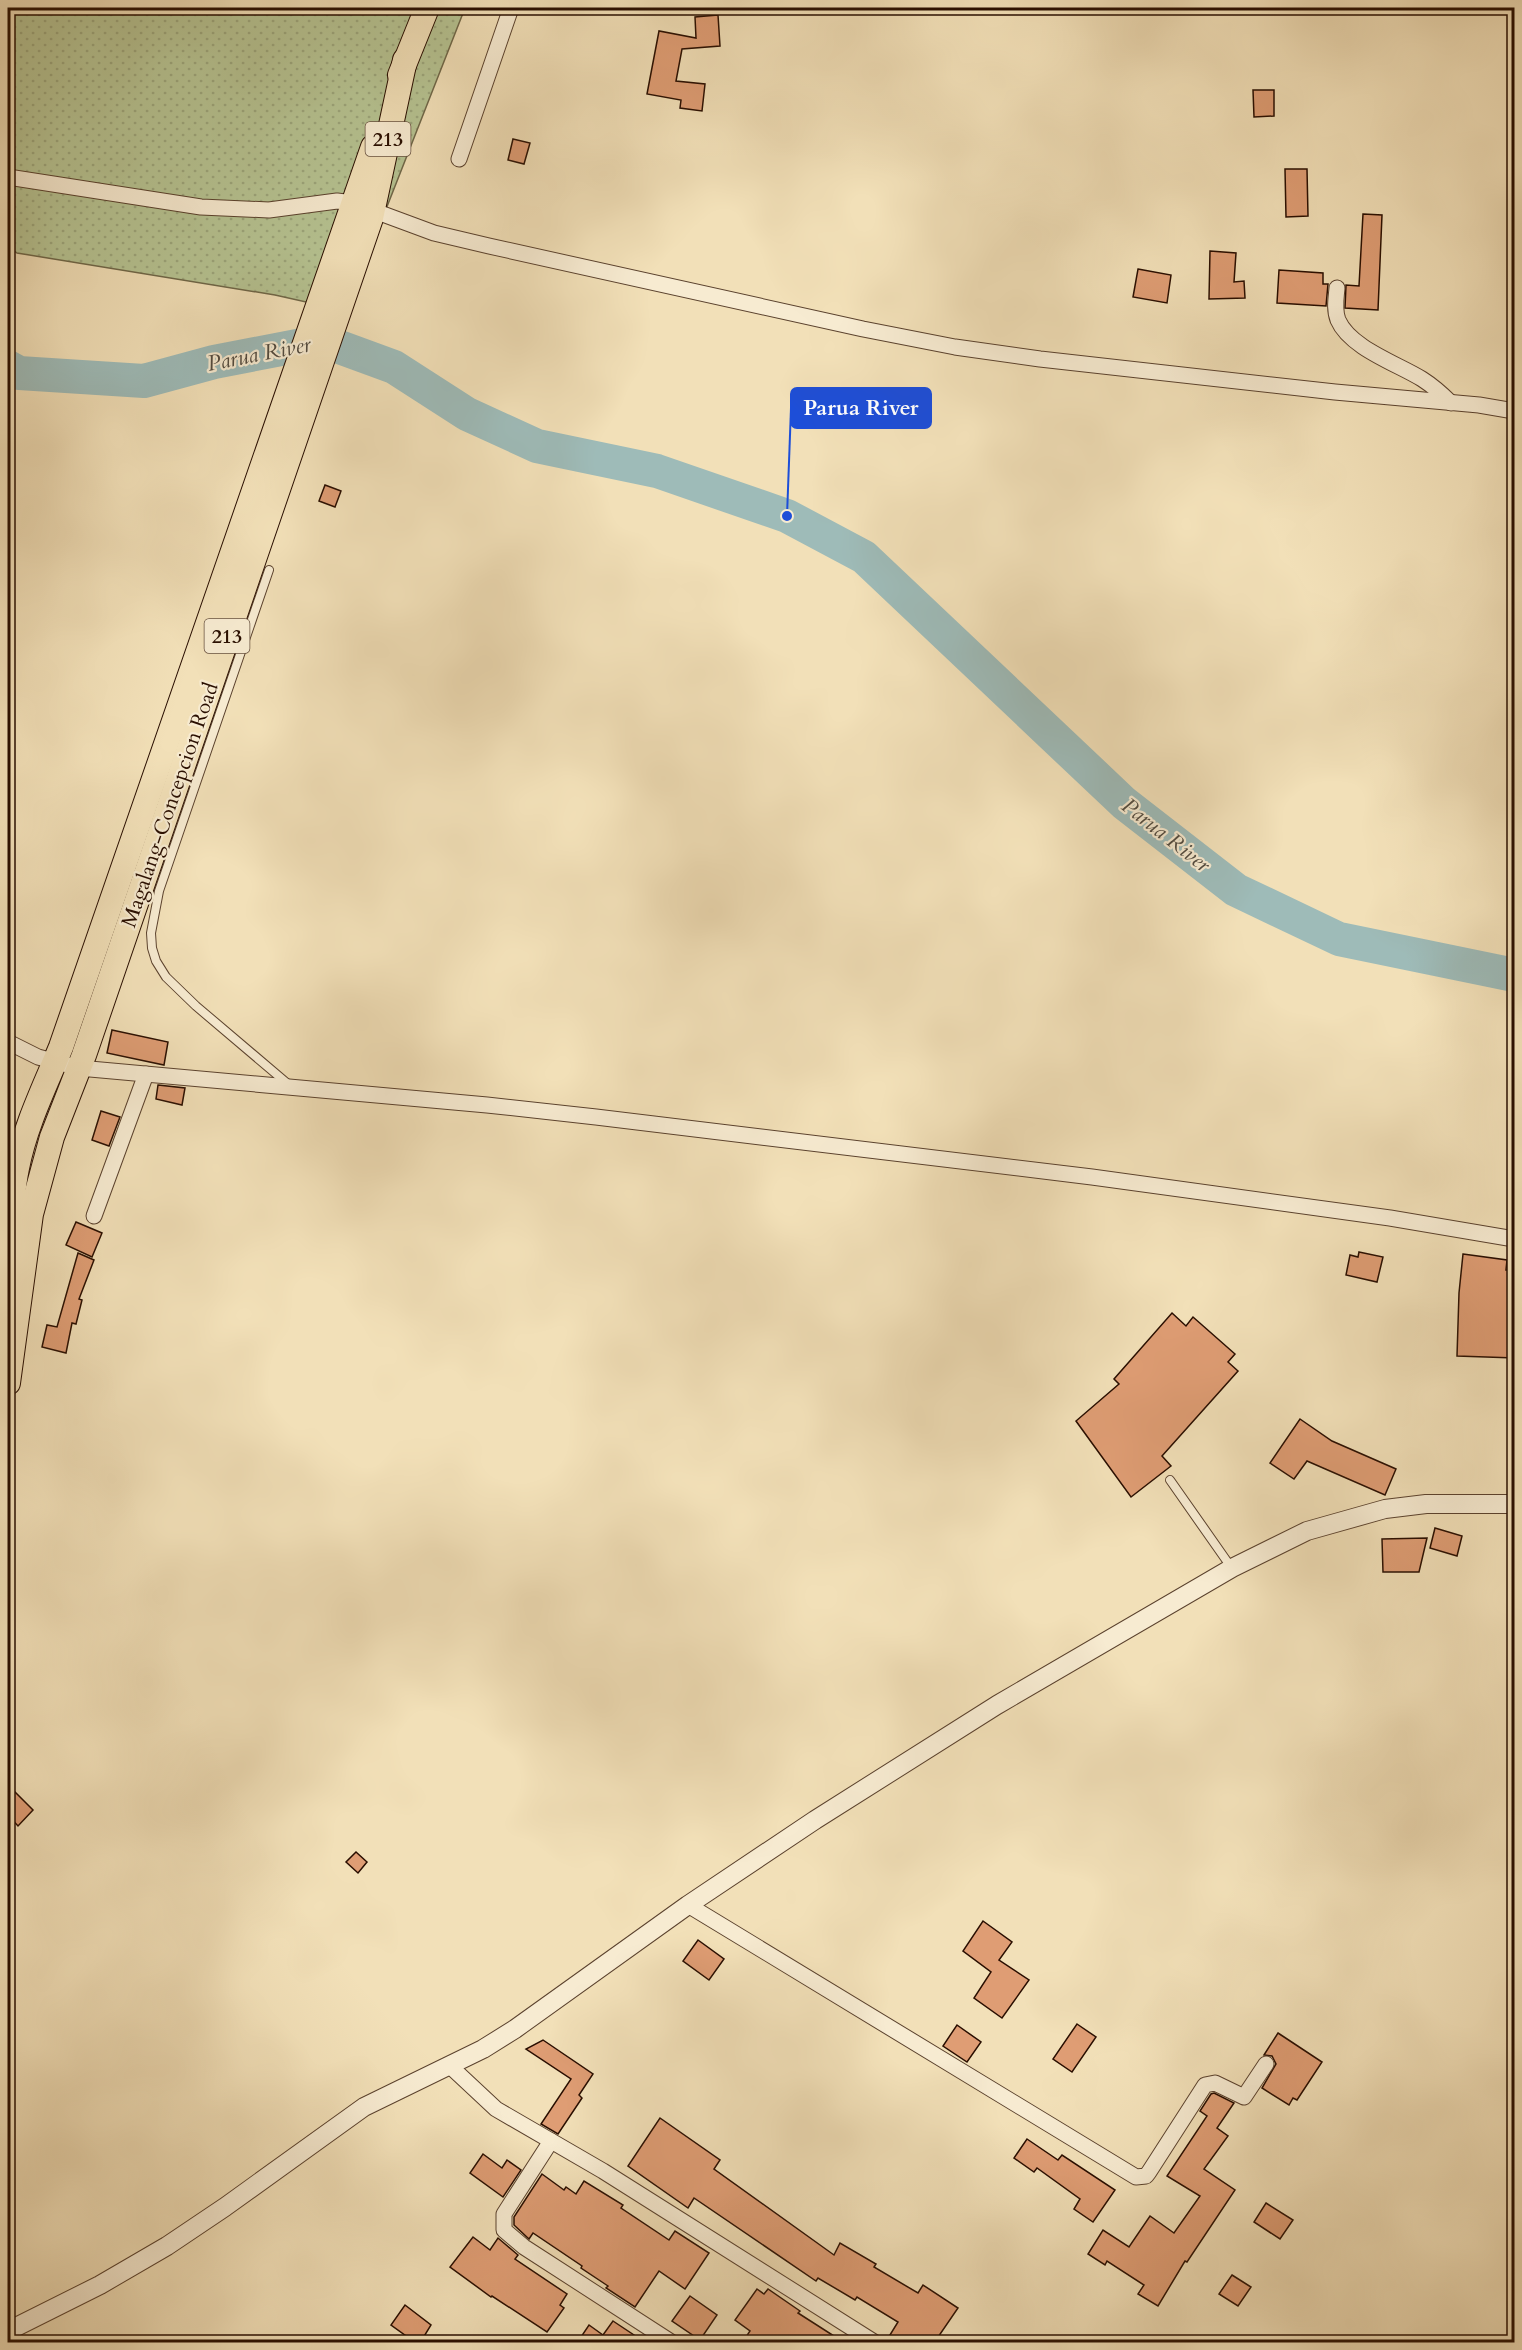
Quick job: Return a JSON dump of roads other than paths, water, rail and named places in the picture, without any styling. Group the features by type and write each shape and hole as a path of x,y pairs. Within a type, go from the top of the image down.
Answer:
{"main road":[{"name":"Magalang-Concepcion Road","path":"8,1383 31,1214 52,1137 82,1062 361,211 405,60 426,8"},
{"name":"Magalang-Concepcion Road","path":"8,1289 11,1212 17,1167 28,1130 58,1054 361,211"}],"street":[{"path":"459,159 512,8"},
{"path":"8,177 201,207 268,210 337,201 361,211 434,233 546,260 852,327 955,347 1040,359 1515,411"},
{"path":"1337,288 1335,309 1345,330 1376,354 1422,379 1451,403"},
{"path":"8,1042 82,1062 146,1074 487,1105 727,1132 1104,1179 1390,1218 1515,1239"},
{"path":"94,1216 146,1074"},
{"path":"8,2331 133,2267 225,2207 364,2107 450,2066 515,2029 688,1905 805,1826 997,1705 1232,1568 1307,1531 1385,1509 1426,1504 1515,1504"},
{"path":"688,1905 1136,2177 1149,2172 1205,2085 1215,2083 1244,2097 1266,2064"},
{"path":"450,2066 496,2109 603,2171 874,2343"},
{"path":"551,2142 504,2214 504,2230 524,2247 671,2343"}],"lane":[{"path":"269,570 159,891 152,940 156,961 166,976 196,1006 294,1089"},
{"path":"1170,1480 1232,1568"}],"waterway":[{"name":"Parua River","path":"8,367 19,373 144,381 214,362 323,341 394,367 467,414 537,446 657,471 787,516 864,557 1124,803 1236,890 1339,939 1514,975"}],"place":[{"name":"Parua River","path":"787,516"}]}
